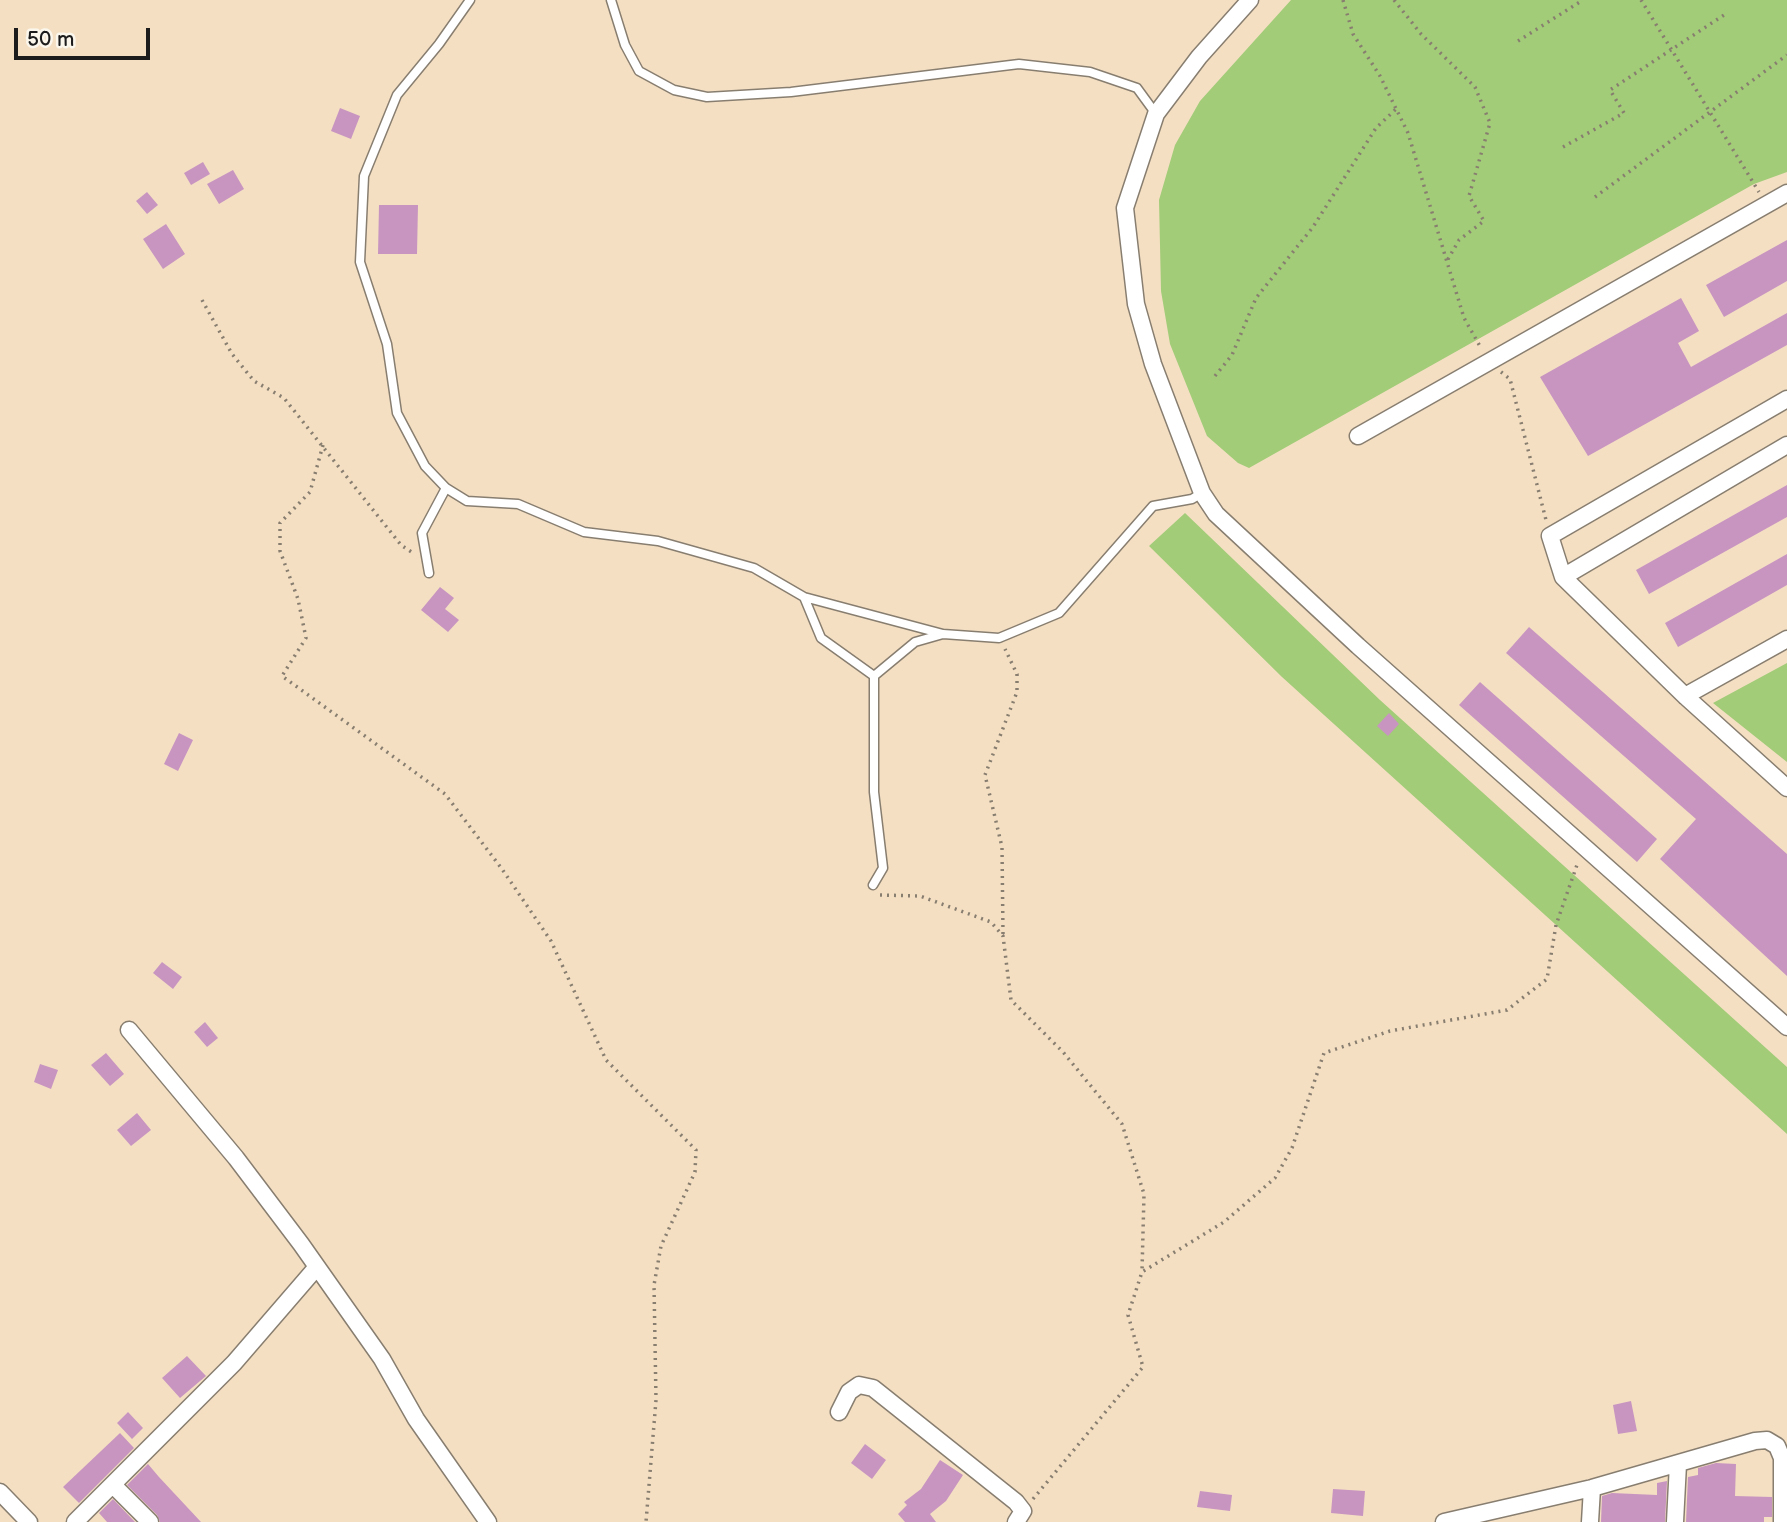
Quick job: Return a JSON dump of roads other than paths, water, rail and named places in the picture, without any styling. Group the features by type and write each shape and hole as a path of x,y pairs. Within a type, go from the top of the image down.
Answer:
{"street":[{"path":"1250,0 1199,57 1156,114 1125,208 1136,303 1153,364 1202,493 1216,514 1287,581 1787,1027"},
{"path":"1358,436 1787,192"},
{"path":"1787,399 1550,536 1563,578 1685,696 1787,788"},
{"path":"1563,578 1787,445"},
{"path":"1685,696 1787,639"},
{"path":"129,1030 236,1158 382,1359 416,1419 488,1522"},
{"path":"75,1522 234,1363 316,1268"},
{"path":"839,1412 849,1392 859,1385 873,1388 1016,1502 1019,1517"},
{"path":"1444,1522 1482,1517 1755,1441 1767,1440 1777,1446 1782,1458 1782,1522"},
{"path":"1675,1522 1678,1464"},
{"path":"113,1485 150,1522"},
{"path":"1590,1522 1592,1488"},
{"path":"0,1492 29,1522"}],"lane":[{"path":"470,0 397,96 364,176 360,262 387,344 397,413 425,466 446,488 467,501 518,504 584,531 658,541 754,568 804,597 943,634 999,638 1059,613 1153,506 1192,499 1202,493"},
{"path":"611,0 625,45 639,71 674,90 707,97 791,92 1019,64 1090,72 1137,88 1156,114"},
{"path":"429,573 422,533 446,488"},
{"path":"804,597 821,638 874,676"},
{"path":"874,676 915,642 943,634"},
{"path":"873,885 883,868 874,792 874,676"}]}
